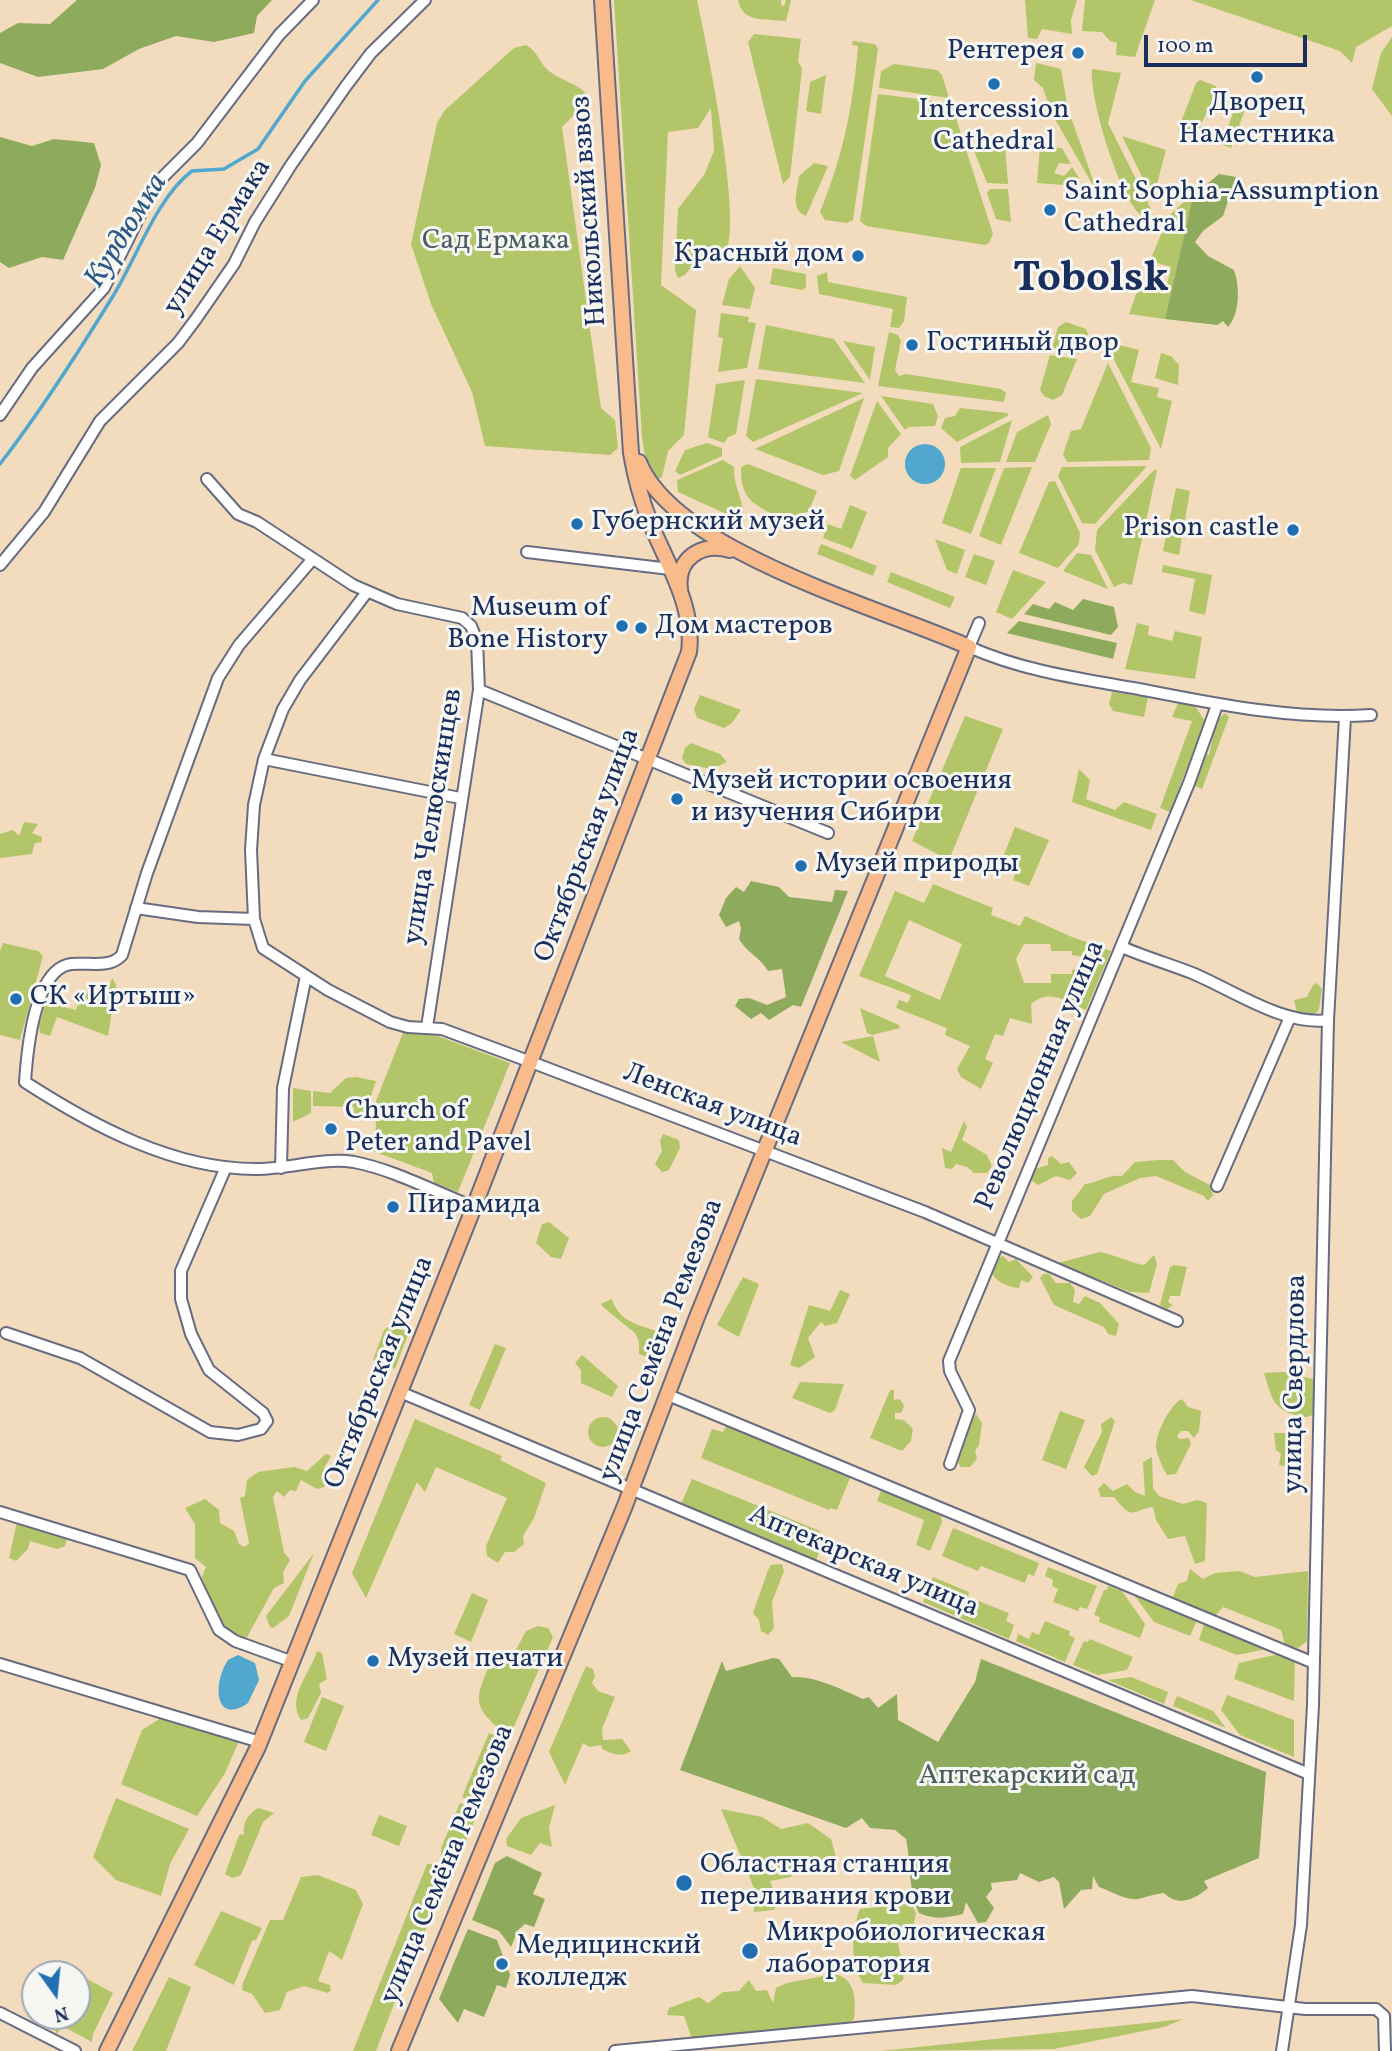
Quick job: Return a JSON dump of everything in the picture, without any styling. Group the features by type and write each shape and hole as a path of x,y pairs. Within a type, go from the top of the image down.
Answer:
{"main road":[{"name":"Никольский взвоз","path":"602,0 629,420"},
{"path":"629,420 639,461 654,488 694,524 739,553 969,647"},
{"name":"Октябрьская улица","path":"107,2051 228,1813 260,1742 474,1207 689,652 690,630 683,601 638,487 629,420"},
{"path":"683,601 680,576 690,556 713,548 739,553"},
{"name":"улица Семёна Ремезова","path":"399,2051 631,1489 764,1152 969,647"}],"street":[{"path":"0,415 32,368 104,288 155,185 204,135 279,35 313,0"},
{"name":"улица Ермака","path":"0,565 44,512 100,421 178,343 196,319 234,264 255,222 291,165 346,86 371,53 425,0"},
{"path":"136,908 198,917 254,919 252,821 264,759 284,709 300,680 367,592 311,561 257,522 238,514 207,479"},
{"path":"527,552 670,569"},
{"path":"311,561 239,645 218,678 190,749 122,955 118,961 66,965 54,971 47,980 30,1035 25,1083 100,1127 186,1158 226,1167 281,1168 350,1161 369,1165 474,1207"},
{"name":"улица Челюскинцев","path":"367,592 397,604 462,618 471,626 477,641 478,690 427,1027"},
{"path":"979,622 969,647 1038,670 1217,705 1345,717 1371,715"},
{"path":"478,690 828,833"},
{"name":"Революционная улица","path":"950,1464 969,1410 950,1371 949,1361 1189,783 1217,705"},
{"name":"улица Свердлова","path":"1282,2051 1303,1898 1309,1774 1314,1663 1328,1020 1345,717"},
{"path":"264,759 460,797"},
{"name":"Ленская улица","path":"254,919 257,938 263,948 306,976 381,1018 408,1027 442,1029 531,1062 925,1212 1177,1321"},
{"path":"1122,947 1189,972 1290,1017 1315,1022 1328,1020"},
{"path":"281,1168 283,1088 306,976"},
{"path":"1217,1186 1290,1017"},
{"path":"6,1333 80,1358 210,1432 239,1435 261,1429 267,1421 263,1413 209,1370 191,1334 181,1298 179,1281 184,1262 206,1219 226,1167"},
{"name":"Аптекарская улица","path":"400,1392 1309,1774"},
{"path":"668,1395 1314,1663"},
{"path":"0,1512 190,1570 214,1623 226,1636 293,1662"},
{"path":"0,1664 260,1742"},
{"path":"615,2051 1192,1996 1289,2007 1380,2010 1385,2021 1385,2051"},
{"path":"0,2013 75,2051"}],"green space":[{"path":"77,0 272,0 257,16 254,33 214,42 176,36 139,49 103,69 38,77 0,63 0,33 18,23 50,24"},
{"path":"614,0 697,0 727,172 730,236 725,254 694,263 685,275 678,278 675,271 678,209 704,175 714,151 711,108 698,128 668,132 661,285 696,310 684,435 668,451 662,477 656,480 646,463 642,437"},
{"path":"738,0 781,0 781,5 784,6 786,0 791,0 786,21 763,20 750,16 744,13"},
{"path":"1025,0 1077,0 1071,20 1072,34 1042,29 1037,39 1028,38"},
{"path":"1085,0 1155,0 1135,57 1116,55 1117,43 1110,41 1102,32 1082,31"},
{"path":"1191,0 1392,0 1392,26 1356,47 1352,63 1340,51"},
{"path":"754,34 801,39 798,61 802,69 790,177 783,184 748,42"},
{"path":"1392,37 1392,116 1372,89 1381,53"},
{"path":"853,41 875,44 878,49 853,220 847,223 825,220 820,212 841,151 850,111 858,46 852,45"},
{"name":"Сад Ермака","path":"526,45 535,52 549,71 580,88 590,99 562,127 601,408 615,420 618,448 610,455 485,446 472,392 431,304 411,244 437,123 445,110 514,48"},
{"path":"1036,63 1061,69 1068,109 1098,194 1052,114 1043,88 1034,80"},
{"path":"894,64 937,70 942,75 949,98 879,88 881,71"},
{"path":"1092,69 1121,73 1108,123 1151,209 1141,215 1124,189 1107,146 1095,102"},
{"path":"826,75 821,114 806,111 810,82"},
{"path":"1200,80 1216,86 1217,91 1200,126 1204,128 1200,138 1178,130 1196,83"},
{"path":"878,94 951,103 993,234 989,243 985,245 866,226 860,221"},
{"path":"1240,95 1248,101 1231,148 1217,143 1220,134 1225,135 1233,113 1229,111 1234,98 1238,99"},
{"path":"1122,136 1166,150 1153,199"},
{"path":"0,137 32,146 54,139 94,143 101,165 95,188 63,260 42,257 9,268 0,262"},
{"path":"1040,146 1062,148 1071,164 1059,163 1054,173 1064,176 1072,167 1079,178 1078,186 1037,183"},
{"path":"1005,147 1008,184 987,183 974,151 977,148"},
{"path":"814,163 828,166 806,216 796,205 797,188 799,176"},
{"path":"1219,174 1236,177 1223,216 1203,231 1195,242 1208,256 1234,270 1238,292 1235,315 1228,327 1223,321 1217,325 1165,319 1193,196"},
{"path":"990,189 1008,189 1011,222 996,219 987,193"},
{"path":"1193,196 1165,319 1129,314 1139,286 1165,294 1171,267 1150,261 1168,217"},
{"path":"740,266 755,288 750,309 722,305 729,279"},
{"path":"773,268 806,274 806,287 802,290 770,284"},
{"path":"827,272 828,282 907,297 904,321 899,328 890,327 893,309 819,294 817,276"},
{"path":"721,313 749,317 748,322 756,323 747,368 718,372 723,338 718,337"},
{"path":"1066,322 1086,329 1088,334 1079,354 1052,349 1058,327"},
{"path":"766,325 834,339 865,383 758,369"},
{"path":"889,332 898,335 901,341 895,370 899,376 906,374 1001,389 1006,393 1004,402 878,386"},
{"path":"843,341 875,347 870,380"},
{"path":"1115,344 1139,350 1131,382 1159,388 1157,397 1172,401 1161,449 1112,356"},
{"path":"1161,353 1171,356 1179,365 1178,385 1155,378"},
{"path":"1050,355 1077,359 1062,395 1053,400 1044,396 1040,390"},
{"path":"1108,363 1151,448 1149,460 1067,462 1063,454 1071,431 1081,429"},
{"path":"756,379 863,393 753,442 746,436"},
{"path":"745,380 736,434 728,437 724,443 708,437 716,384"},
{"path":"881,396 933,404 938,416 935,426 909,427 905,430"},
{"path":"864,398 839,471 823,475 755,449"},
{"path":"877,401 901,434 888,448 888,457 855,480 850,476"},
{"path":"960,408 1009,415 957,442 941,428 945,418 955,416"},
{"path":"1048,415 1051,424 1035,462 1006,462 1017,432"},
{"path":"1012,420 1000,462 961,463 960,447"},
{"path":"707,443 722,448 722,456 680,475 675,471 685,450"},
{"path":"723,460 734,467 744,522 678,492 677,480"},
{"path":"748,464 817,491 809,511 784,520 758,506 743,488 741,467"},
{"path":"1147,466 1095,524 1082,523 1058,476 1062,467"},
{"path":"1032,467 1001,545 979,536 1004,468"},
{"path":"961,468 996,468 971,534 942,523"},
{"path":"1154,470 1157,470 1132,585 1123,583 1114,587 1095,550 1097,530"},
{"path":"1055,481 1080,533 1079,544 1058,568 1019,553 1049,482"},
{"path":"1176,488 1190,491 1179,555 1163,551"},
{"path":"850,505 867,512 852,549 823,538 828,524 841,529"},
{"path":"935,539 965,550 957,574 947,570"},
{"path":"821,544 877,566 873,576 817,554"},
{"path":"1077,553 1091,555 1108,589 1063,571"},
{"path":"974,554 995,561 986,585 965,577"},
{"path":"1163,565 1212,575 1205,615 1189,611 1195,579 1162,572"},
{"path":"1013,570 1046,582 1012,619 996,612"},
{"path":"891,572 955,597 950,608 887,582"},
{"path":"1083,599 1114,607 1118,627 1111,635 1024,614 1033,604 1049,609 1055,602 1073,610"},
{"path":"1019,621 1117,643 1113,659 1007,633"},
{"path":"1137,623 1149,626 1148,635 1172,641 1175,631 1202,637 1195,679 1125,669"},
{"path":"1112,692 1148,697 1144,717 1113,711 1109,704"},
{"path":"700,695 741,710 732,723 724,728 697,718 694,709"},
{"path":"1178,703 1195,706 1205,721 1170,812 1160,808 1192,721 1172,717"},
{"path":"1225,713 1229,717 1202,789 1193,785 1205,754 1209,755 1216,721"},
{"path":"965,716 1003,729 949,860 912,841"},
{"path":"691,743 720,754 727,762 711,769 686,764 682,758 685,748"},
{"path":"1079,769 1090,780 1086,799 1115,810 1124,802 1157,814 1151,830 1072,802"},
{"path":"24,822 38,824 32,833 42,837 42,842 35,843 32,854 0,858 0,834 13,830 19,836"},
{"path":"1015,827 1049,840 1029,886 1013,880 1015,874 999,867"},
{"path":"751,881 779,887 789,897 832,902 835,890 848,891 801,1007 793,1005 769,1020 761,1013 751,1019 735,1006 739,999 749,998 767,1005 786,997 782,969 768,971 739,939 739,921 726,927 719,915 726,898 736,887 744,892"},
{"path":"933,884 993,908 991,915 1020,926 1025,916 1111,951 1086,1010 1059,998 1045,997 1031,1004 1032,1024 1010,1018 1003,1036 995,1034 985,1059 993,1063 981,1089 961,1077 957,1069 970,1046 945,1035 947,1028 896,1008 899,1000 908,1003 911,995 859,976 895,891 924,903","holes":["909,920 962,944 940,1000 885,976","1024,944 1050,944 1051,951 1072,951 1072,955 1085,957 1086,966 1072,970 1072,974 1051,974 1051,983 1024,983 1016,959"]},
{"name":"СК «Иртыш»","path":"3,943 38,951 43,956 20,1040 0,1035 0,951"},
{"path":"112,978 116,985 108,1036 57,1017 50,1036 40,1033 39,1026 46,1002 76,1010 82,991 106,997"},
{"path":"1317,983 1322,989 1319,1010 1313,1015 1297,1012 1294,1000 1307,997"},
{"path":"860,1008 899,1025 900,1028 872,1035 867,1033"},
{"path":"403,1033 435,1035 510,1063 458,1192 434,1183 432,1173 370,1150 370,1143 375,1143 376,1120 371,1120 372,1111"},
{"path":"873,1036 880,1062 841,1042"},
{"path":"346,1078 376,1081 364,1116 354,1115 354,1107 313,1106 313,1091 330,1093"},
{"path":"293,1088 311,1091 311,1113 293,1122"},
{"path":"964,1121 967,1127 962,1140 987,1155 992,1166 987,1173 974,1173 967,1167 956,1164 952,1169 945,1168 942,1148 951,1152"},
{"path":"663,1134 679,1140 680,1148 669,1170 662,1172 655,1164 662,1151 660,1141"},
{"path":"1052,1156 1061,1164 1069,1162 1077,1173 1070,1180 1056,1176 1038,1185 1031,1180 1034,1169 1048,1165 1048,1158"},
{"path":"1173,1160 1185,1172 1210,1185 1213,1195 1208,1201 1204,1196 1156,1176 1140,1178 1104,1194 1090,1216 1081,1219 1072,1211 1072,1201 1085,1184 1112,1176 1122,1176 1135,1162"},
{"path":"549,1222 569,1238 561,1259 551,1257 536,1243 542,1224"},
{"path":"1100,1252 1144,1265 1154,1255 1157,1264 1149,1293 1130,1292 1058,1263"},
{"path":"1003,1256 1009,1262 1016,1259 1033,1277 1028,1283 1021,1280 1019,1288 1001,1283 995,1277 990,1270 995,1259"},
{"path":"1170,1267 1187,1267 1180,1296 1170,1296 1168,1302 1173,1305 1167,1309 1160,1305"},
{"path":"1043,1274 1049,1274 1056,1283 1070,1283 1075,1290 1073,1302 1079,1304 1085,1296 1100,1303 1119,1324 1116,1336 1108,1334 1104,1327 1054,1305 1040,1278"},
{"path":"743,1277 759,1284 739,1337 717,1325"},
{"path":"840,1290 850,1294 837,1323 825,1326 821,1322 808,1338 815,1357 799,1368 790,1365 809,1305 830,1311"},
{"path":"612,1299 615,1307 626,1319 666,1334 655,1360 639,1354 639,1341 635,1333 601,1304"},
{"path":"389,1326 409,1332 395,1369 373,1360 384,1330"},
{"path":"495,1344 506,1348 480,1410 469,1405"},
{"path":"582,1355 618,1386 612,1397 581,1383 581,1370 575,1363"},
{"path":"1283,1372 1313,1379 1317,1412 1301,1417 1277,1405 1264,1373"},
{"path":"800,1382 844,1384 835,1410 830,1413 792,1398"},
{"path":"890,1390 894,1390 894,1400 900,1399 904,1406 901,1413 895,1413 895,1419 904,1420 913,1429 911,1441 902,1451 870,1438"},
{"path":"1182,1399 1188,1407 1201,1411 1199,1431 1194,1438 1188,1431 1181,1431 1177,1436 1179,1439 1189,1438 1191,1444 1176,1474 1167,1475 1158,1455 1156,1442 1168,1413"},
{"path":"1060,1411 1085,1420 1066,1469 1042,1460"},
{"path":"976,1414 982,1423 979,1445 975,1451 977,1459 970,1467 961,1467 955,1458"},
{"path":"603,1417 614,1421 618,1432 614,1443 603,1447 592,1443 588,1432 592,1421"},
{"path":"1111,1417 1115,1421 1097,1474 1092,1476 1084,1467 1102,1432 1101,1424"},
{"path":"415,1419 502,1456 500,1460 546,1483 534,1518 523,1536 524,1544 514,1552 505,1552 498,1563 487,1556 486,1546 507,1498 436,1467 425,1492 417,1482 366,1598 352,1573"},
{"path":"726,1426 850,1478 837,1510 829,1510 701,1458 712,1429 723,1432"},
{"path":"1289,1429 1297,1439 1290,1456 1296,1458 1293,1468 1279,1465 1281,1454 1276,1450 1274,1433 1286,1433"},
{"path":"326,1454 331,1456 324,1468 329,1477 324,1487 317,1489 301,1480 296,1491 290,1490 284,1497 277,1491 273,1497 284,1552 290,1560 283,1572 284,1583 274,1588 246,1639 235,1635 215,1616 202,1577 206,1567 195,1558 195,1524 185,1508 205,1499 219,1510 220,1523 234,1531 239,1544 245,1547 249,1543 240,1498 245,1496 247,1480 258,1472 294,1467 307,1471"},
{"path":"1152,1457 1153,1488 1159,1496 1183,1504 1197,1500 1207,1503 1205,1561 1195,1564 1185,1536 1168,1539 1156,1520 1153,1507 1130,1512 1114,1497 1101,1497 1098,1489 1104,1483 1113,1491 1127,1484 1135,1492 1145,1496 1143,1462"},
{"path":"692,1479 820,1531 819,1534 826,1537 816,1560 681,1504"},
{"path":"882,1488 940,1511 942,1522 930,1551 916,1545 924,1520 877,1501"},
{"path":"17,1522 68,1536 65,1546 57,1549 30,1541 28,1549 16,1561 9,1558"},
{"path":"953,1528 1039,1563 1034,1576 1028,1574 1025,1583 981,1566 978,1571 942,1556"},
{"path":"314,1553 289,1616 273,1628 270,1627 266,1616"},
{"path":"782,1564 784,1571 772,1602 774,1628 768,1635 761,1631 759,1620 753,1613 768,1570 771,1565"},
{"path":"1048,1567 1097,1586 1087,1609 1080,1607 1078,1611 1053,1602 1058,1589 1052,1586 1053,1580 1045,1576"},
{"path":"1190,1569 1203,1579 1215,1573 1239,1571 1255,1577 1308,1571 1307,1641 1298,1648 1285,1645 1281,1630 1223,1607 1216,1615 1172,1599 1178,1584 1187,1581"},
{"path":"933,1577 969,1592 968,1597 1009,1613 1006,1621 1014,1625 1009,1639 923,1602"},
{"path":"1108,1586 1122,1591 1145,1624 1140,1638 1099,1622 1100,1617 1094,1615"},
{"path":"472,1593 488,1600 471,1642 454,1634"},
{"path":"1134,1595 1197,1620 1190,1636 1154,1622"},
{"path":"1045,1621 1070,1631 1069,1635 1075,1638 1065,1662 1016,1641 1018,1634 1029,1639 1032,1632 1039,1635"},
{"path":"1204,1624 1266,1649 1237,1655 1199,1640"},
{"path":"538,1626 548,1628 553,1637 512,1731 507,1735 481,1707 480,1691 493,1655 510,1661 526,1631"},
{"path":"1090,1639 1133,1657 1127,1670 1098,1675 1073,1665 1084,1641 1088,1642"},
{"path":"317,1651 322,1653 327,1679 319,1684 321,1693 308,1718 301,1720 296,1703 298,1694"},
{"path":"1279,1654 1295,1660 1294,1701 1234,1679 1239,1663"},
{"name":"Аптекарский сад","path":"773,1658 779,1659 792,1677 819,1681 863,1699 869,1697 878,1708 897,1694 898,1720 938,1742 975,1682 981,1659 1266,1772 1259,1858 1204,1881 1208,1888 1197,1896 1180,1901 1164,1893 1137,1899 1126,1898 1099,1887 1093,1876 1092,1889 1081,1890 1064,1909 1059,1882 1054,1877 1039,1882 1020,1873 1017,1880 991,1883 992,1889 986,1897 994,1908 986,1922 978,1923 966,1902 963,1914 951,1917 931,1917 919,1913 911,1885 906,1839 895,1830 870,1828 862,1818 846,1828 680,1770 722,1661 726,1671"},
{"path":"586,1666 593,1669 595,1676 592,1683 598,1691 615,1697 602,1729 603,1740 622,1739 631,1751 617,1754 602,1749 601,1745 589,1747 583,1743 565,1785 549,1752"},
{"path":"1131,1677 1168,1692 1164,1704 1108,1680"},
{"path":"1227,1695 1294,1720 1294,1757 1240,1735 1221,1710"},
{"path":"1177,1696 1213,1711 1226,1728 1173,1706"},
{"path":"322,1697 344,1706 326,1751 304,1742"},
{"path":"161,1718 239,1741 225,1773 197,1816 121,1784 142,1730"},
{"path":"489,1733 508,1741 481,1804 462,1797"},
{"path":"116,1798 189,1829 170,1864 161,1896 116,1880 93,1857"},
{"path":"460,1803 479,1810 459,1858 441,1857 441,1848"},
{"path":"555,1805 549,1828 552,1847 540,1843 531,1855 507,1846 506,1839 521,1818"},
{"path":"258,1808 274,1813 263,1822 241,1875 232,1878 225,1874 239,1835 244,1834 247,1819"},
{"path":"721,1809 762,1817 781,1829 808,1823 831,1839 837,1861 801,1864 791,1877 770,1881 778,1903 774,1910 754,1912 754,1888"},
{"path":"379,1815 407,1826 399,1846 371,1835"},
{"path":"507,1856 542,1873 533,1894 545,1899 534,1927 525,1924 518,1930 511,1947 499,1931 472,1920 495,1863"},
{"path":"441,1863 455,1867 407,1970 376,2051 353,2051 427,1864"},
{"path":"318,1875 356,1890 363,1904 342,1960 329,1951 318,1981 330,1985 331,1990 328,1993 304,1986 287,1992 280,2010 265,2013 252,1994 242,1990 243,1983 270,1920 283,1920 301,1877"},
{"path":"911,1903 916,1913 912,1932 897,1938 904,1972 903,1980 896,1985 863,1983 856,1966 853,1946 860,1909"},
{"path":"221,1911 262,1928 256,1940 252,1941 234,1985 194,1965"},
{"path":"468,1929 497,1940 510,1975 506,1988 497,1985 484,2017 464,2009 458,2023 439,1999"},
{"path":"834,1974 847,1980 853,1991 854,2019 848,2024 692,2039 684,2016 667,2015 669,2008 699,1997 708,2003 723,1992 739,1991 749,1980 756,1991 767,1990 773,2003 776,1988 787,1983"},
{"path":"169,1977 191,1987 166,2051 132,2051"},
{"path":"91,1981 113,1993 93,2034 92,2042 70,2030 91,2030"},
{"path":"1184,2019 1164,2027 1054,2049 881,2051"}],"water":[{"path":"925,444 933,445 939,450 944,456 944,472 939,478 933,483 925,484 917,483 911,478 906,472 905,464 906,456 911,450 917,445"},
{"path":"238,1655 255,1663 259,1680 248,1703 237,1709 229,1709 223,1706 220,1699 220,1680 228,1660"}],"waterway":[{"name":"Курдюмка","path":"0,464 45,403 86,339 122,281 168,196 192,171 224,169 258,149 305,81 378,0"}],"place":[{"name":"Рентерея","path":"1078,53"},
{"name":"Дворец Наместника","path":"1257,77"},
{"name":"Intercession Cathedral","path":"994,84"},
{"name":"Saint Sophia-Assumption Cathedral","path":"1050,210"},
{"name":"Красный дом","path":"858,256"},
{"name":"Гостиный двор","path":"912,345"},
{"name":"Губернский музей","path":"577,524"},
{"name":"Prison castle","path":"1293,530"},
{"name":"Museum of Bone History","path":"622,626"},
{"name":"Дом мастеров","path":"641,628"},
{"name":"Музей истории освоения и изучения Сибири","path":"677,799"},
{"name":"Музей природы","path":"801,866"},
{"name":"СК «Иртыш»","path":"16,999"},
{"name":"Church of Peter and Pavel","path":"331,1129"},
{"name":"Пирамида","path":"393,1207"},
{"name":"Музей печати","path":"373,1661"},
{"name":"Областная станция переливания крови","path":"684,1883"},
{"name":"Микробиологическая лаборатория","path":"750,1951"},
{"name":"Медицинский колледж","path":"502,1964"}],"district":[{"name":"Tobolsk","path":"1091,282"}]}
